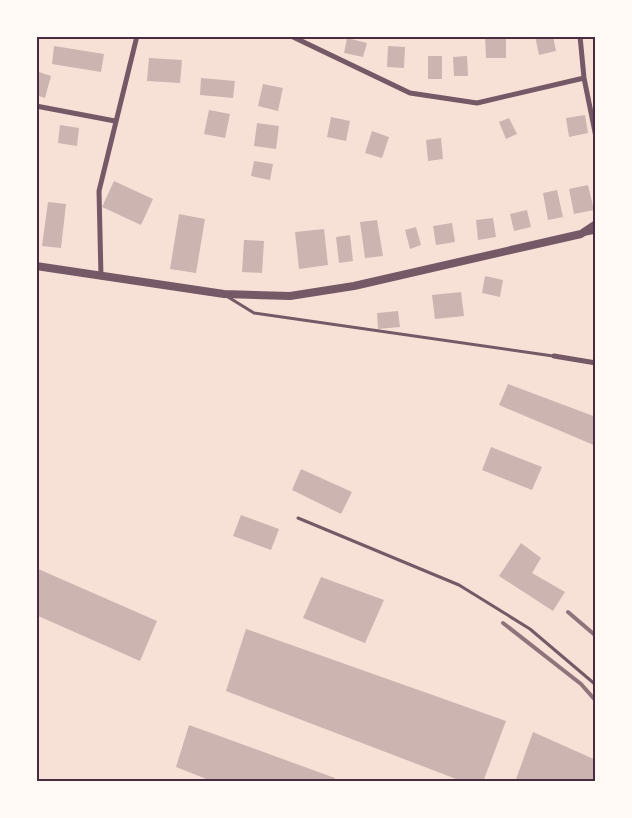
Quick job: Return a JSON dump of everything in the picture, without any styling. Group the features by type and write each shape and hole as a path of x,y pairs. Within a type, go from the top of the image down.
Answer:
{"street":[{"path":"101,276 99,191 137,36"},
{"path":"291,36 410,93 477,103 584,78"},
{"path":"580,36 584,78 596,137"},
{"path":"36,106 115,121"},
{"path":"581,234 596,224"},
{"path":"36,266 224,294 290,296 354,286 596,231"},
{"path":"554,356 596,363"}],"lane":[{"path":"224,294 254,313 554,356"},
{"path":"298,518 459,585 530,629 596,685"}],"building":[{"path":"485,36 506,36 506,58 486,58"},
{"path":"535,36 553,36 556,51 539,55"},
{"path":"347,38 367,43 363,57 344,53"},
{"path":"54,46 104,54 101,72 52,64"},
{"path":"388,46 405,47 404,68 387,67"},
{"path":"428,56 442,56 442,79 428,79"},
{"path":"467,56 468,76 454,76 453,57"},
{"path":"149,58 182,60 180,83 147,81"},
{"path":"36,71 51,76 45,98 36,95"},
{"path":"201,78 235,81 233,98 200,95"},
{"path":"263,84 283,88 278,111 258,106"},
{"path":"209,110 230,114 225,138 204,134"},
{"path":"585,115 588,133 569,137 566,118"},
{"path":"331,117 350,121 346,141 327,137"},
{"path":"509,118 517,134 506,139 499,122"},
{"path":"257,123 279,126 276,149 254,146"},
{"path":"60,125 79,128 77,146 58,143"},
{"path":"372,131 389,137 382,158 365,153"},
{"path":"441,138 443,159 428,161 426,140"},
{"path":"254,161 273,164 270,180 251,176"},
{"path":"114,181 153,199 141,225 102,207"},
{"path":"588,185 594,210 574,214 569,189"},
{"path":"557,190 563,217 548,220 543,193"},
{"path":"48,202 66,204 61,248 42,246"},
{"path":"527,210 531,227 514,231 510,214"},
{"path":"179,214 205,219 196,273 170,269"},
{"path":"493,218 496,237 478,240 476,220"},
{"path":"377,220 383,256 365,258 360,222"},
{"path":"452,223 455,242 436,245 433,226"},
{"path":"416,227 421,245 410,249 405,230"},
{"path":"324,229 328,265 299,269 295,232"},
{"path":"350,235 353,261 339,263 336,237"},
{"path":"244,240 264,241 262,273 242,272"},
{"path":"485,276 503,280 500,297 482,293"},
{"path":"461,292 464,316 435,319 432,295"},
{"path":"398,311 400,327 378,329 377,313"},
{"path":"508,384 596,417 596,446 499,405"},
{"path":"491,447 542,467 532,490 482,470"},
{"path":"301,469 352,492 341,514 292,490"},
{"path":"241,515 279,529 271,550 233,536"},
{"path":"521,543 541,558 532,573 565,592 553,611 499,576"},
{"path":"36,568 157,621 140,661 36,615"},
{"path":"321,577 384,600 365,643 303,618"},
{"path":"246,629 506,721 483,782 464,782 226,691"},
{"path":"189,725 335,778 334,782 214,782 176,767"},
{"path":"533,732 596,760 596,782 515,782"}],"railway":[{"path":"568,612 596,636"},
{"path":"503,623 581,684 596,701"}]}
